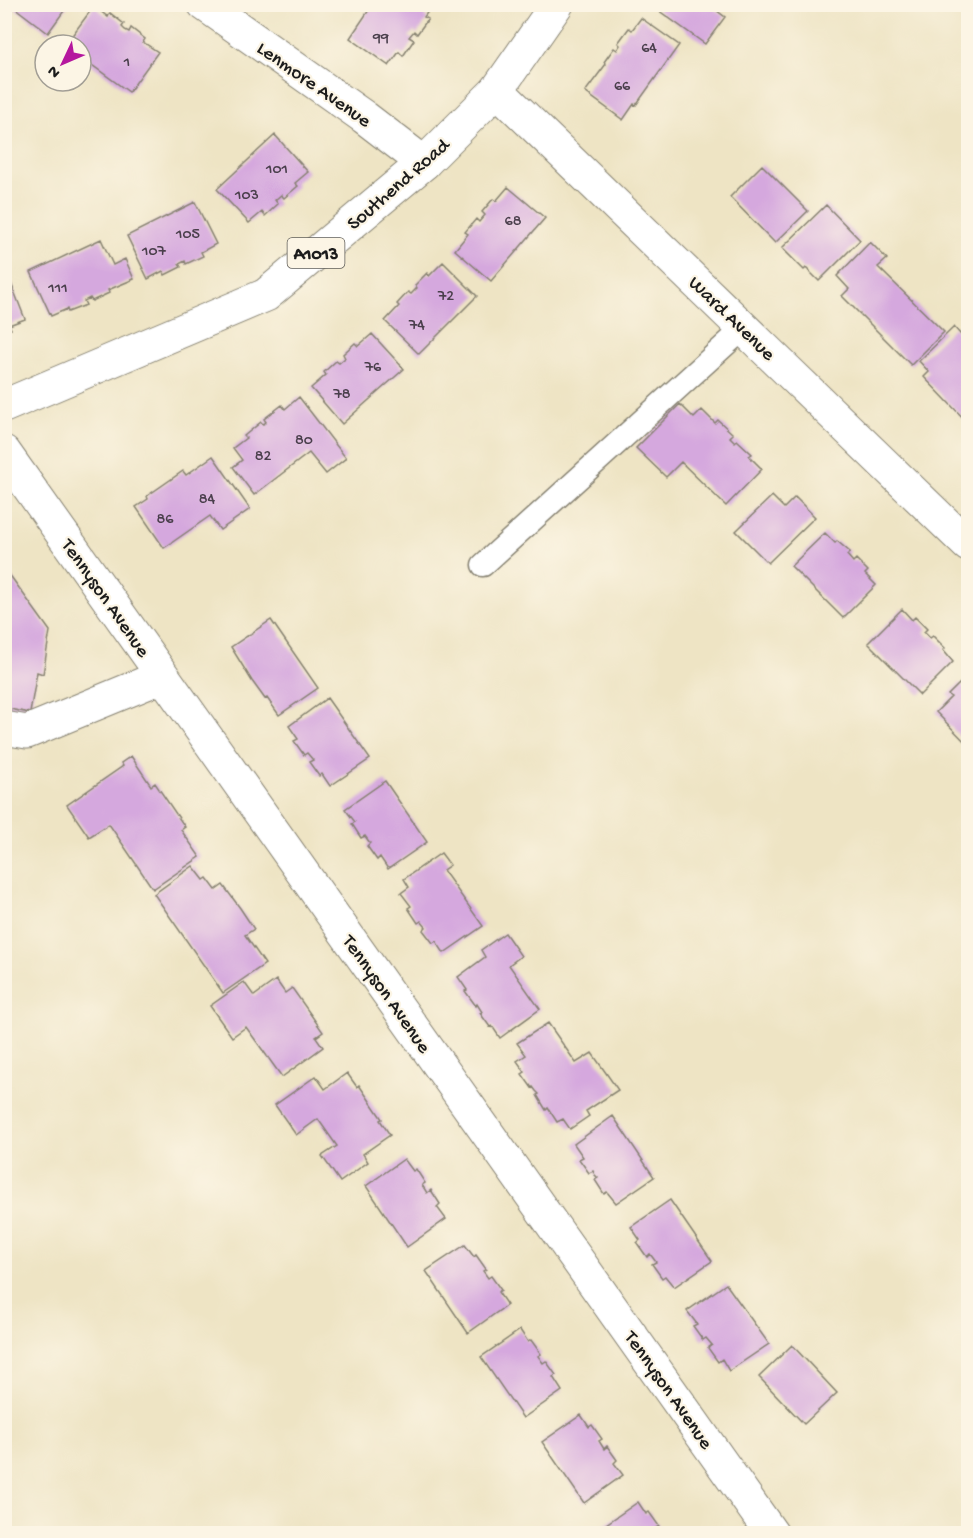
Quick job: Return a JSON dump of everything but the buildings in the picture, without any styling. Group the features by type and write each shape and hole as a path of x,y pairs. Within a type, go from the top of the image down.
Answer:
{"street":[{"name":"Lenmore Avenue","path":"204,4 364,117 424,163"},
{"name":"Southend Road","path":"4,406 266,295 424,163 497,90 557,4"},
{"name":"Ward Avenue","path":"497,90 969,545"},
{"name":"Tennyson Avenue","path":"4,452 772,1533"},
{"path":"4,728 27,732 163,676"}],"lane":[{"path":"483,565 744,328"}]}
